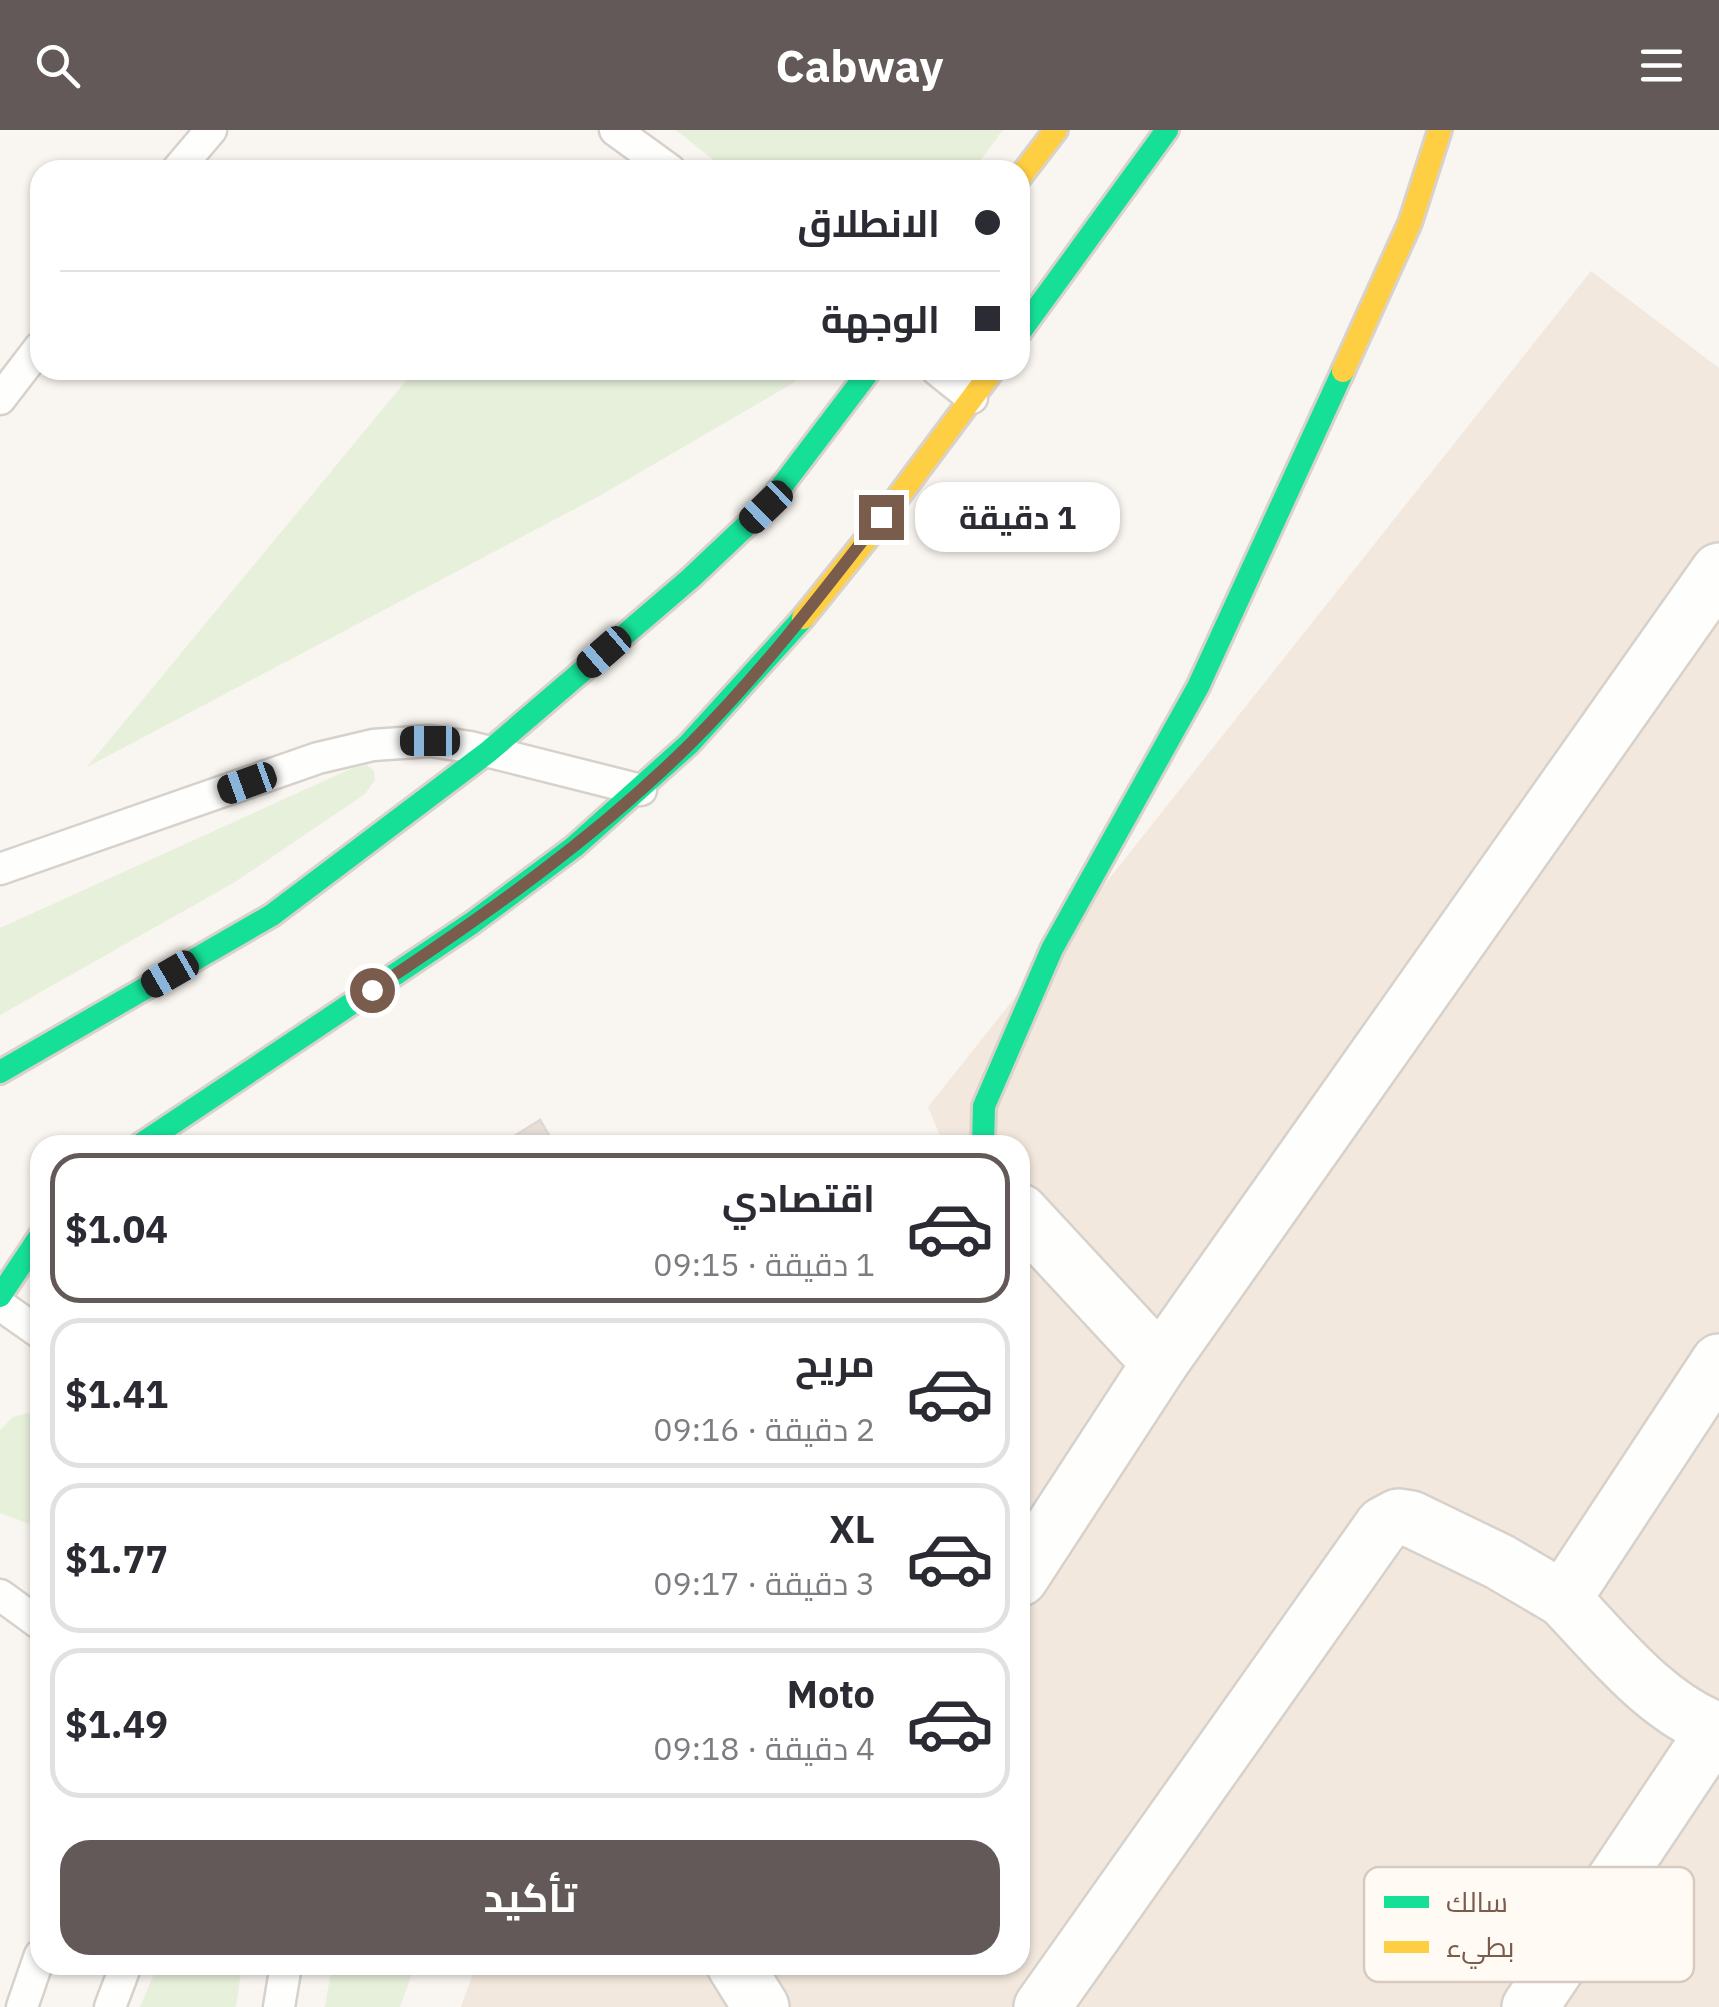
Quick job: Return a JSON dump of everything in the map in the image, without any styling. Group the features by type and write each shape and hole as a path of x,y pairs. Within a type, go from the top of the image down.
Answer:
{"street":[{"path":"1030,164 1056,130"},
{"path":"1030,318 1167,130"},
{"path":"983,1135 984,1106 1052,949 1198,687 1410,223 1440,130"},
{"path":"0,1072 272,915 488,752 691,578 766,507 862,380"},
{"path":"155,1135 506,899 641,790 708,725 783,643 985,380"},
{"path":"1030,1563 1160,1362 1719,571"},
{"path":"1030,1223 1160,1362"},
{"path":"0,1296 30,1251"},
{"path":"1563,1598 1719,1362"},
{"path":"1042,2007 1383,1525 1398,1517 1411,1519 1500,1562 1563,1598 1652,1689 1717,1730 1625,1867"},
{"path":"1530,2007 1547,1982"}],"lane":[{"path":"185,160 210,130"},
{"path":"615,130 656,160"},
{"path":"0,400 30,360"},
{"path":"950,380 972,398"},
{"path":"0,869 344,750 401,741 430,741 488,752 641,790"},
{"path":"0,1304 30,1325"},
{"path":"0,1595 30,1617"},
{"path":"22,2007 33,1975"},
{"path":"110,2007 122,1975"},
{"path":"279,2007 284,1975"}],"shaded area":[{"path":"1591,271 1719,368 1719,2007 461,2007 472,1975 1030,1975 1030,1135 940,1135 928,1107"}],"green space":[{"path":"676,130 1003,130 980,160 714,160"},
{"path":"407,380 796,380 601,495 87,767"},
{"path":"367,765 374,771 375,780 365,794 235,882 0,1015 0,928 355,767"},
{"path":"30,1413 30,1524 0,1513 0,1430 13,1417"},
{"path":"154,1975 241,1975 236,2007 140,2007"},
{"path":"330,1975 411,1975 400,2007 325,2007"}],"building":[{"path":"540,1120 549,1135 516,1135"}],"traffic: fast":[{"path":"1030,318 1167,130"},
{"path":"983,1135 984,1106 1052,949 1198,687 1343,371"},
{"path":"0,1072 272,915 488,752 691,578 766,507 862,380"},
{"path":"155,1135 472,923 574,847 689,744 803,618"},
{"path":"0,1296 30,1251"}],"traffic: slow":[{"path":"1030,164 1056,130"},
{"path":"1343,371 1410,223 1440,130"},
{"path":"803,618 986,380"}],"route":[{"path":"372,990 519,890 641,790 773,655 881,517"}]}
